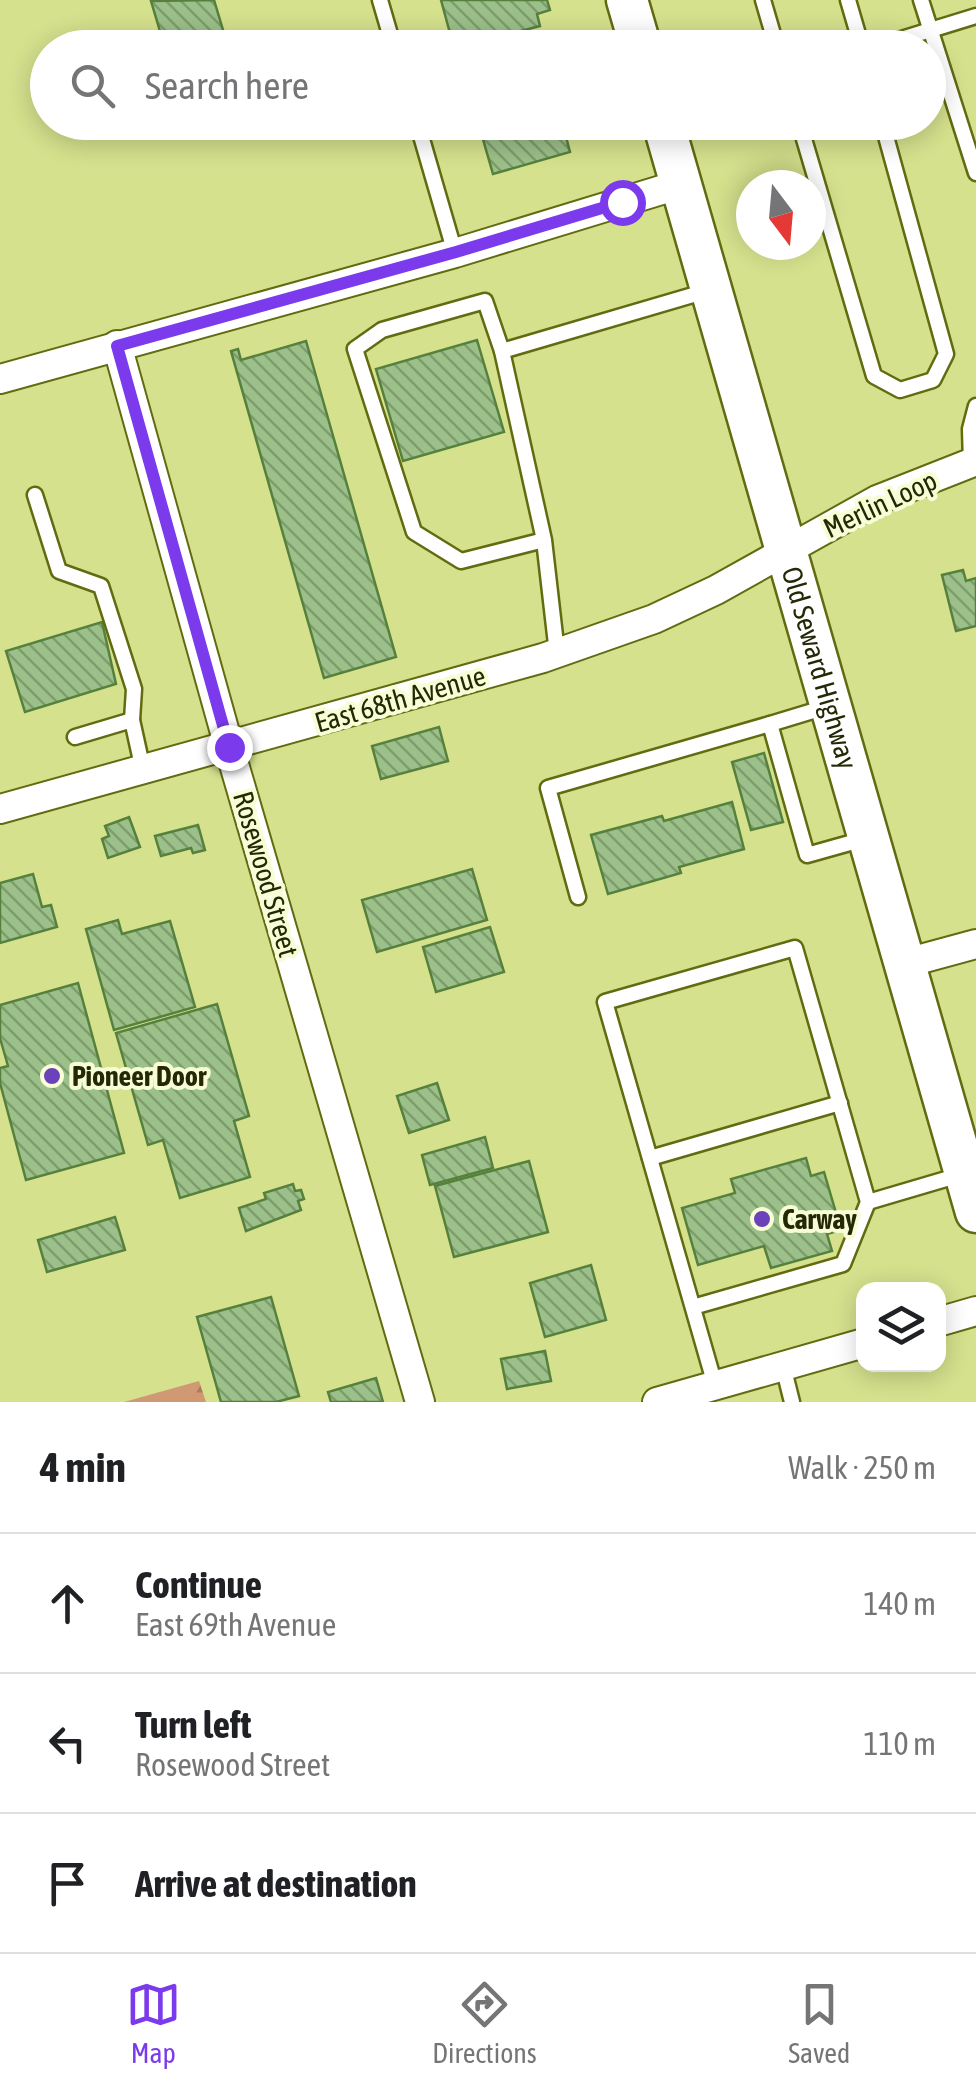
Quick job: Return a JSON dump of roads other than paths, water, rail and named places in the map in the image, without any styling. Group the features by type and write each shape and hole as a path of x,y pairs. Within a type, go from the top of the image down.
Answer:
{"main road":[{"path":"626,0 635,30"},
{"name":"Old Seward Highway","path":"668,140 976,1212"}],"street":[{"path":"0,379 456,252 681,184"},
{"name":"Rosewood Street","path":"117,346 420,1402"},
{"name":"Merlin Loop","path":"785,550 877,500 974,462"},
{"name":"East 68th Avenue","path":"0,809 557,653 654,619 716,590 785,550"},
{"path":"906,962 976,944"},
{"path":"946,1320 976,1311"},
{"path":"656,1402 856,1345"}],"lane":[{"path":"380,0 389,30"},
{"path":"763,0 772,30"},
{"path":"848,0 857,30"},
{"path":"922,0 930,30 976,16"},
{"path":"946,80 976,173"},
{"path":"422,140 456,252"},
{"path":"804,140 874,376 900,390 932,380 946,354 887,140"},
{"path":"502,351 711,290"},
{"path":"544,540 461,561 414,532 355,349 382,330 485,301 502,351 544,540 557,653"},
{"path":"974,462 970,429 976,406"},
{"path":"35,495 59,571 100,586 134,689 132,720 143,771"},
{"path":"578,897 548,788 831,706"},
{"path":"76,736 132,720"},
{"path":"770,724 807,855 870,838"},
{"path":"693,1307 843,1264 868,1202 794,948 605,1002 715,1385"},
{"path":"650,1158 840,1103"},
{"path":"868,1202 966,1174"},
{"path":"784,1366 792,1402"}],"place":[{"name":"Pioneer Door","path":"52,1076"},
{"name":"Carway","path":"762,1219"}]}
